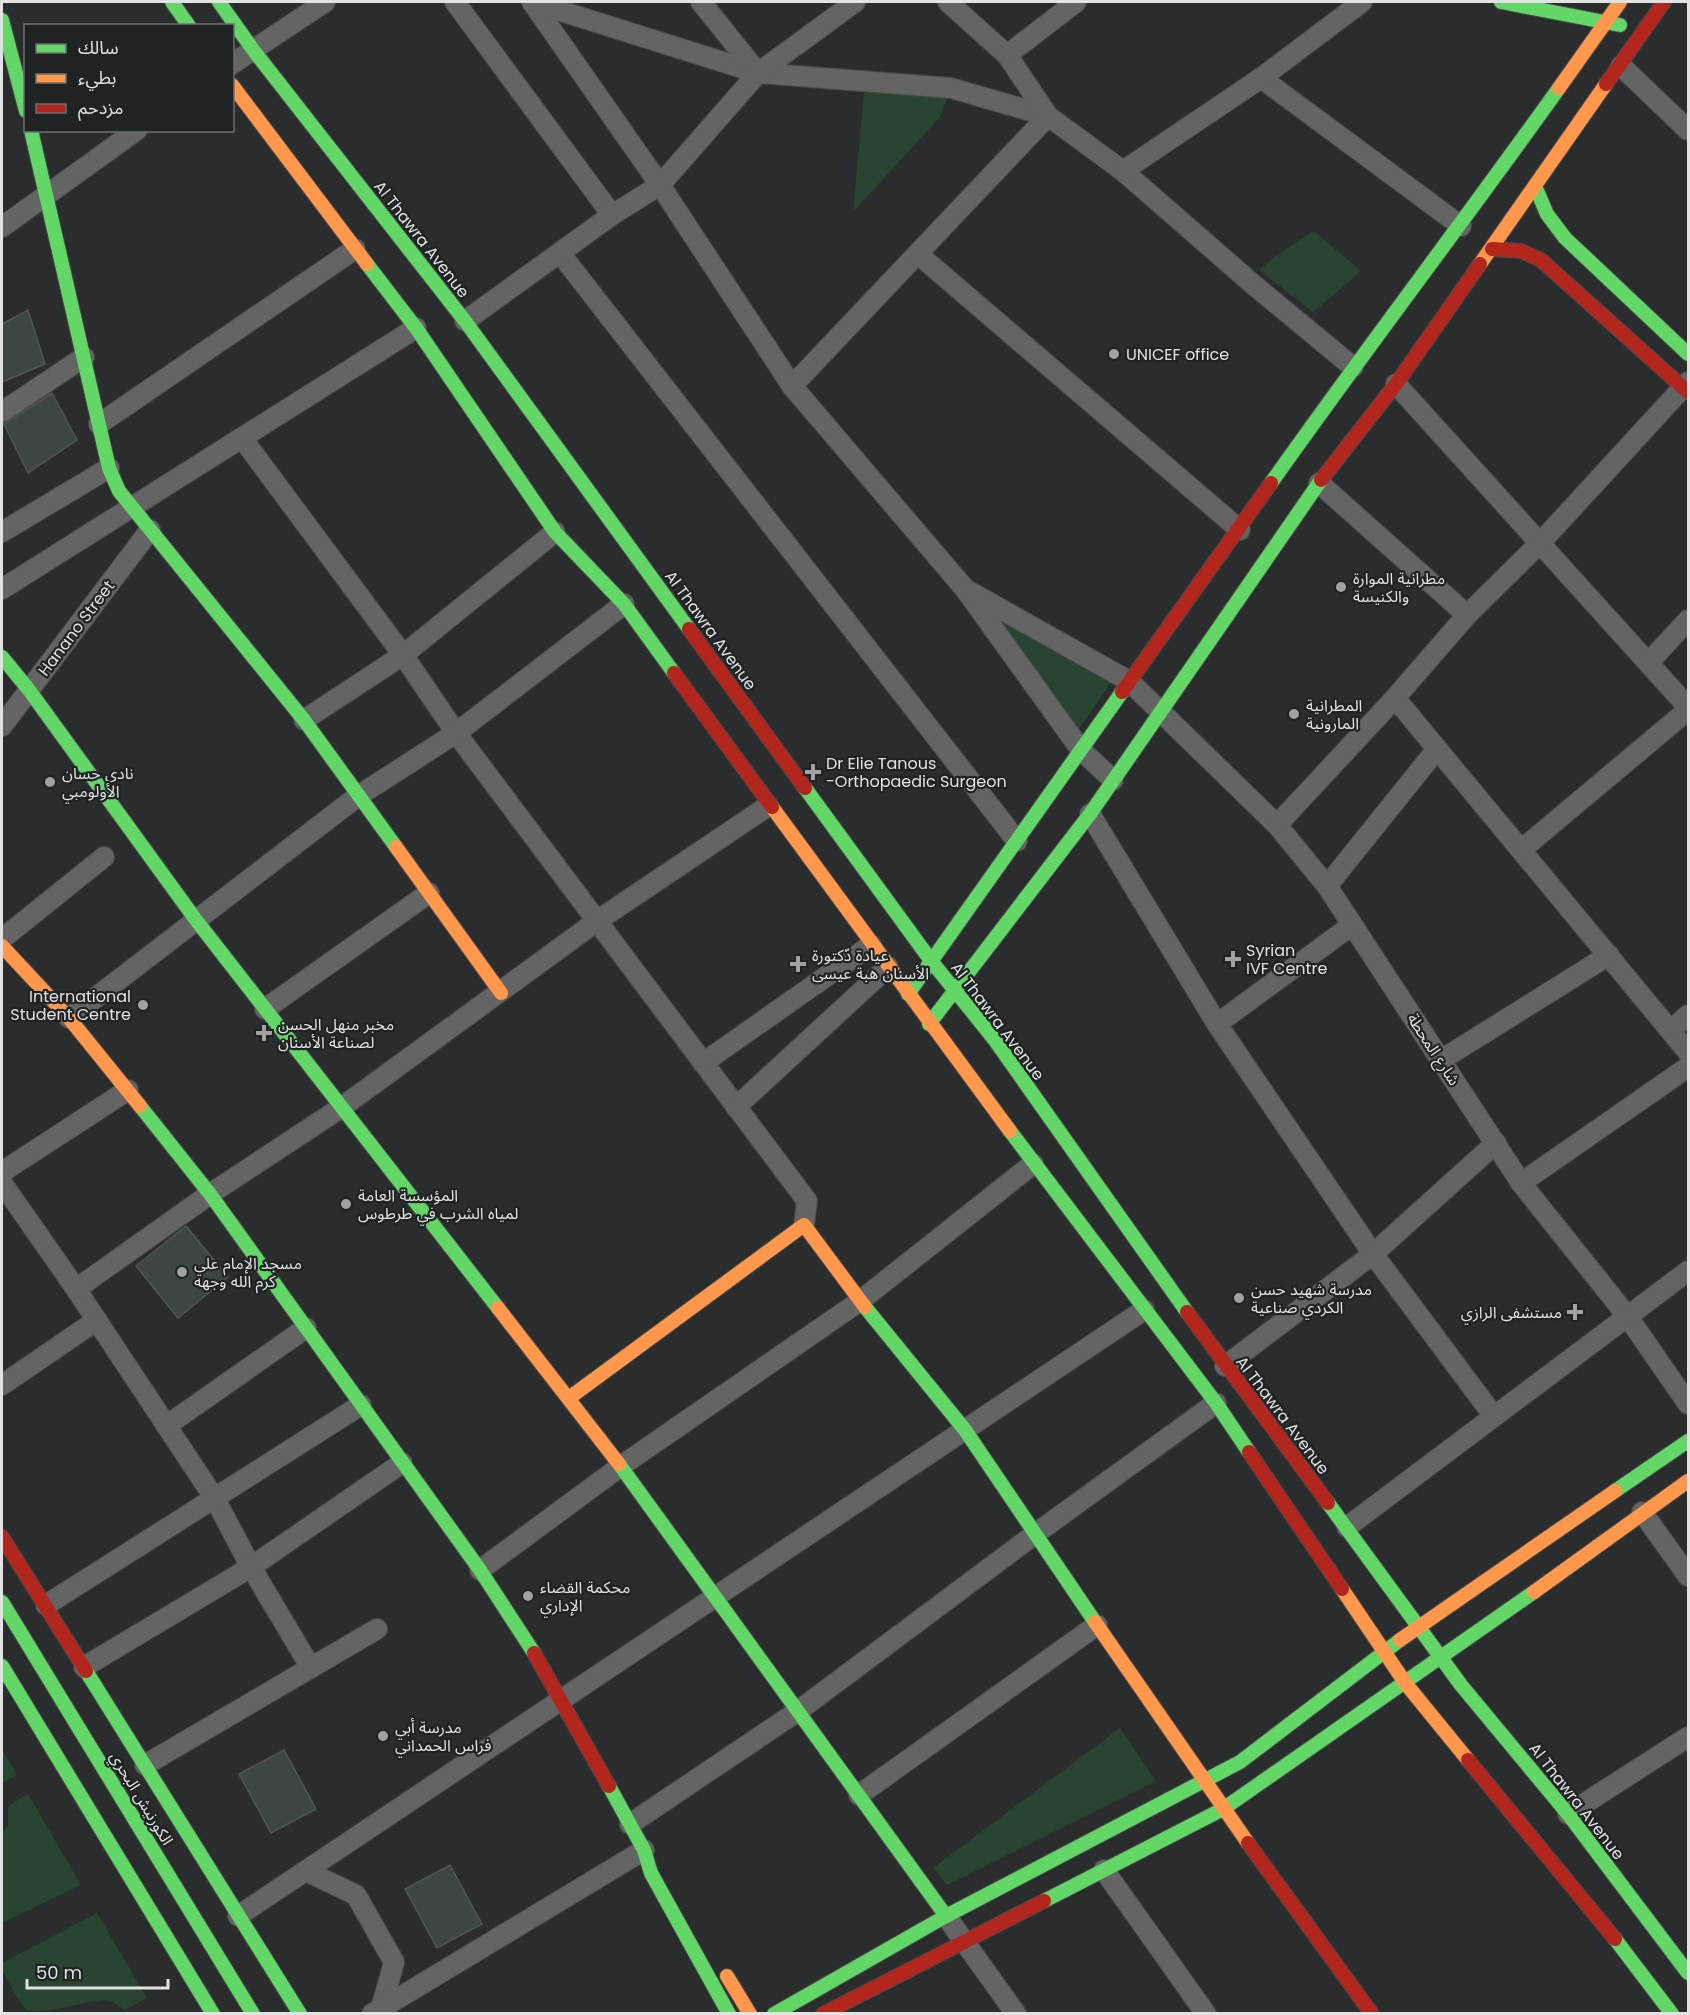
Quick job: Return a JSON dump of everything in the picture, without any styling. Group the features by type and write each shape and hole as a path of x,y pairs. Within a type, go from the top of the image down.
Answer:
{"main road":[{"path":"172,2 188,24"},
{"name":"Al Thawra Avenue","path":"219,2 254,51 465,321 932,962 994,1039 1225,1366 1347,1527 1442,1658 1681,1949 1689,1973"},
{"path":"1501,2 1644,30"},
{"path":"908,994 1240,530 1353,367 1461,226 1620,2"},
{"path":"929,1024 1090,814 1159,711 1319,483 1396,384 1664,2"},
{"path":"2,20 24,103"},
{"path":"234,88 416,328 555,532 624,604 768,806 929,1024 1216,1403 1406,1684 1634,1962 1672,2013"},
{"path":"32,132 99,424 110,468 119,491 304,720 501,993"},
{"path":"1535,186 1547,214 1565,238 1689,354"},
{"path":"1492,249 1521,251 1541,260 1687,387"},
{"path":"2,657 29,690 196,920 621,1466 946,1916"},
{"path":"2,946 69,1018 210,1194 513,1617 630,1824 644,1850 651,1873 729,2013"},
{"path":"569,1398 804,1226 860,1301 965,1430 1223,1809 1372,2013"},
{"path":"734,1988 767,2004 795,2001 946,1916 1205,1781 1257,1750 1419,1626 1689,1441"},
{"path":"823,2013 1223,1809 1406,1684 1642,1512 1689,1481"},
{"path":"2,1537 300,2013"},
{"name":"الكورنيش البحري","path":"2,1602 253,2013"},
{"path":"2,1666 213,2013"},
{"path":"644,1850 661,1866 691,1916"},
{"path":"722,1967 750,2013"}],"street":[{"path":"234,63 325,2"},
{"path":"455,2 612,215"},
{"path":"532,2 758,73 951,88 1048,116"},
{"path":"532,2 660,185 792,386 965,589 1081,750 1113,780"},
{"path":"700,2 758,73"},
{"path":"465,321 612,215 660,185 758,73 855,2"},
{"path":"948,2 1007,55 1048,116 1123,171 1255,286 1353,367"},
{"path":"1007,55 1076,2"},
{"path":"1123,171 1261,78 1362,2"},
{"path":"1621,66 1689,130"},
{"path":"1261,78 1461,226"},
{"path":"792,386 920,255 1048,116"},
{"path":"2,227 134,132"},
{"path":"99,424 355,249"},
{"path":"560,253 1017,841"},
{"path":"920,255 1240,530"},
{"path":"2,589 416,328"},
{"path":"2,412 84,357"},
{"path":"1396,384 1689,708 1521,850"},
{"path":"1277,825 1395,698 1467,615 1541,542 1687,387"},
{"path":"242,438 403,655 456,733 807,1201 804,1226"},
{"path":"2,532 110,468"},
{"path":"1319,483 1467,615"},
{"name":"Hanano Street","path":"2,726 150,530"},
{"path":"304,720 403,655 555,532"},
{"name":"شارع المحطة","path":"965,589 1130,681 1277,825 1327,886 1521,1184 1628,1317 1689,1404"},
{"path":"69,1018 358,796 456,733 624,604"},
{"path":"1649,662 1689,620"},
{"path":"1395,698 1689,1053"},
{"path":"1327,886 1437,749"},
{"path":"76,1289 210,1194 342,1107 597,921 768,806"},
{"path":"1090,814 1217,1024 1373,1254 1493,1415"},
{"path":"2,939 104,857"},
{"path":"266,1009 429,893"},
{"path":"1217,1024 1353,925"},
{"path":"703,1063 871,945"},
{"path":"1442,1060 1609,956"},
{"path":"736,1107 888,968"},
{"path":"1671,1030 1689,1015"},
{"path":"1521,1184 1689,1067"},
{"path":"2,1172 128,1090"},
{"path":"1225,1366 1373,1254 1496,1143"},
{"path":"480,1570 621,1466 860,1301 1033,1164"},
{"path":"2,1183 97,1320 215,1499 251,1567 311,1668"},
{"path":"1347,1527 1493,1415 1689,1271"},
{"path":"238,1916 1144,1310"},
{"path":"2,1384 97,1320"},
{"path":"166,1426 306,1328"},
{"path":"630,1824 798,1711 1035,1533 1216,1403"},
{"path":"46,1605 361,1405"},
{"path":"84,1667 251,1567 402,1462"},
{"path":"1642,1512 1689,1576"},
{"path":"859,1795 1097,1625"},
{"path":"145,1765 377,1629"},
{"path":"1568,1814 1689,1737"},
{"path":"376,2011 644,1850"},
{"path":"306,1870 356,1895 394,1962 376,2011"},
{"path":"1104,1870 1206,2013"},
{"path":"946,1916 1016,2013"}],"green space":[{"path":"865,81 951,88 940,117 853,212"},
{"path":"1314,231 1361,271 1313,312 1259,270 1275,256"},
{"path":"985,605 1114,678 1077,732"},
{"path":"1120,1728 1156,1781 947,1885 933,1868"},
{"path":"2,1749 17,1775 2,1783"},
{"path":"28,1794 81,1885 2,1923 2,1833 8,1826 8,1806"},
{"path":"97,1913 147,1998 125,2010 104,2000 45,2011 27,2010 2,1970 2,1963"}],"building":[{"path":"28,310 45,364 2,382 2,324"},
{"path":"52,393 77,440 28,473 4,424"},
{"name":"مسجد الإمام علي كرم الله وجهه","path":"186,1226 228,1277 178,1318 136,1266"},
{"path":"284,1750 316,1809 271,1833 239,1774"},
{"path":"450,1865 482,1924 437,1948 405,1889"}],"traffic: fast":[{"path":"172,2 188,24"},
{"path":"219,2 254,51 465,321 689,629"},
{"path":"1501,2 1620,25"},
{"path":"2,20 24,103"},
{"path":"1271,483 1559,88"},
{"path":"31,132 109,468 119,491 304,720 396,847"},
{"path":"1535,186 1547,214 1565,238 1688,354"},
{"path":"367,264 416,328 555,532 624,604 674,673"},
{"path":"929,1024 1090,814 1321,480"},
{"path":"2,657 29,690 196,920 498,1308"},
{"path":"908,994 1122,692"},
{"path":"805,788 932,962 994,1039 1187,1312"},
{"path":"140,1106 210,1194 480,1570 534,1653"},
{"path":"1010,1131 1216,1403 1249,1452"},
{"path":"865,1307 965,1430 1095,1622"},
{"path":"1615,1491 1688,1441"},
{"path":"619,1464 946,1916"},
{"path":"1328,1503 1461,1685 1568,1814 1688,1973"},
{"path":"1044,1901 1223,1809 1534,1592"},
{"path":"2,1602 253,2014"},
{"path":"774,2014 946,1916 1240,1762 1400,1640"},
{"path":"2,1666 213,2014"},
{"path":"86,1671 300,2014"},
{"path":"609,1786 644,1850 651,1873 729,2014"},
{"path":"1615,1939 1672,2014"}],"traffic: slow":[{"path":"1559,88 1620,2"},
{"path":"1480,264 1606,84"},
{"path":"234,88 367,264"},
{"path":"772,807 1010,1131"},
{"path":"396,847 501,993"},
{"path":"2,946 69,1018 140,1106"},
{"path":"569,1398 804,1225 865,1307"},
{"path":"498,1308 619,1464"},
{"path":"1534,1592 1688,1481"},
{"path":"1400,1640 1615,1491"},
{"path":"1342,1589 1406,1684 1468,1760"},
{"path":"1095,1622 1248,1843"},
{"path":"727,1976 750,2014"}],"traffic: jam":[{"path":"1606,84 1664,2"},
{"path":"1492,249 1521,251 1541,260 1688,392"},
{"path":"1321,480 1396,384 1480,264"},
{"path":"1122,692 1271,483"},
{"path":"689,629 805,788"},
{"path":"674,673 772,807"},
{"path":"1187,1312 1328,1503"},
{"path":"1249,1452 1342,1589"},
{"path":"2,1537 86,1671"},
{"path":"534,1653 609,1786"},
{"path":"1468,1760 1615,1939"},
{"path":"1248,1843 1372,2014"},
{"path":"823,2014 1044,1901"}],"place":[{"name":"UNICEF office","path":"1114,354"},
{"name":"مطرانية الموارة والكنيسة","path":"1341,587"},
{"name":"المطرانية المارونية","path":"1294,714"},
{"name":"Dr Elie Tanous -Orthopaedic Surgeon","path":"813,772"},
{"name":"نادي حسان الأولومبي","path":"50,782"},
{"name":"Syrian IVF Centre","path":"1233,959"},
{"name":"عيادة دّكتورة الأسنان هبة عيسى","path":"798,964"},
{"name":"International Student Centre","path":"143,1005"},
{"name":"مخبر منهل الحسن لصناعة الأسنان","path":"264,1033"},
{"name":"المؤسسة العامة لمياه الشرب في طرطوس","path":"346,1204"},
{"name":"مسجد الإمام علي كرم الله وجهه","path":"182,1272"},
{"name":"مدرسة شهيد حسن الكردي صناعية","path":"1239,1298"},
{"name":"مستشفى الرازي","path":"1575,1312"},
{"name":"محكمة القضاء الإداري","path":"528,1596"},
{"name":"مدرسة أبي فراس الحمداني","path":"383,1736"}]}
